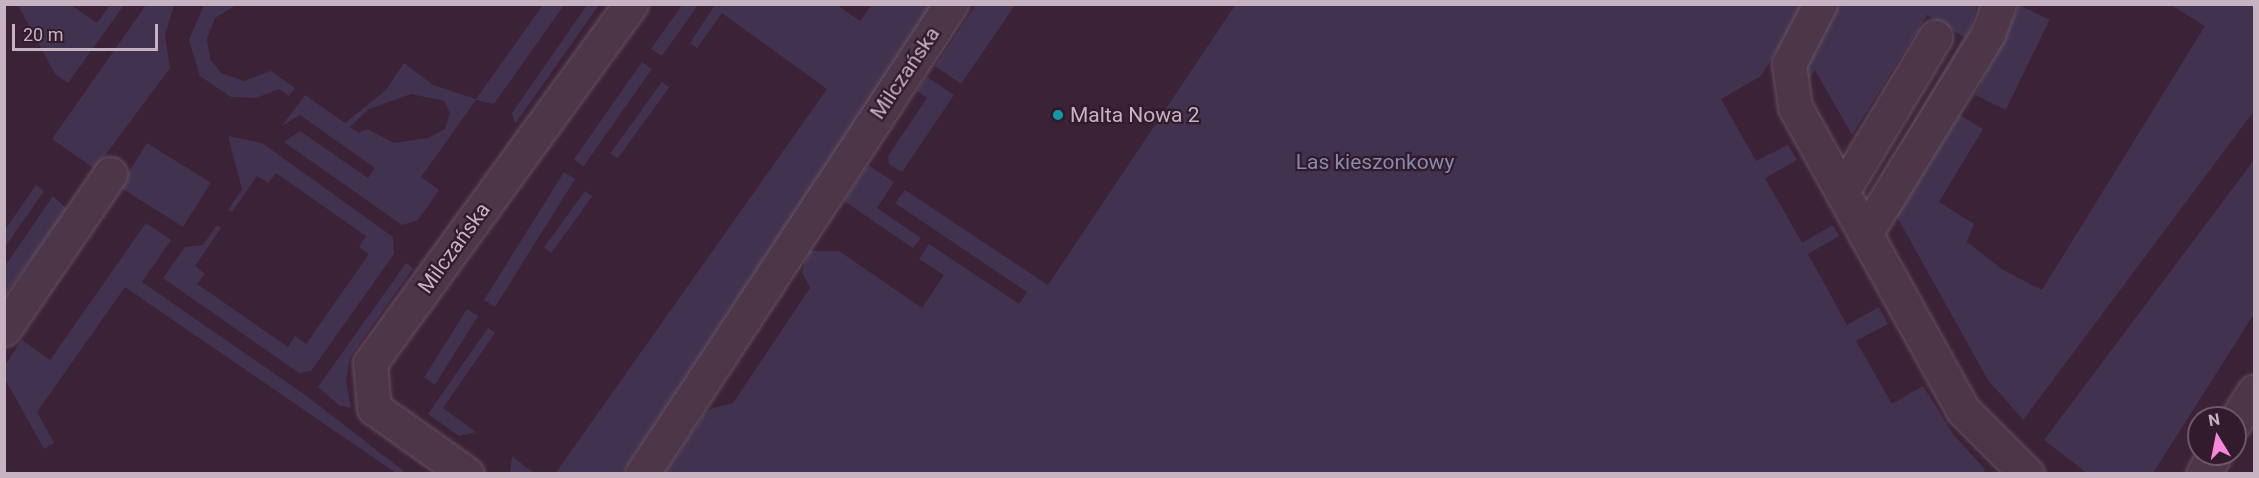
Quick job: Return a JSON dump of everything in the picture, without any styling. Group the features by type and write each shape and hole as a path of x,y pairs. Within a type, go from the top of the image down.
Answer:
{"street":[{"name":"Milczańska","path":"467,474 374,408 370,363 631,4"},
{"name":"Milczańska","path":"642,474 951,4"},
{"path":"1820,4 1792,56 1790,85 1795,107 1963,410 2027,474"},
{"path":"1865,234 1988,34 1999,4"},
{"path":"1842,192 1935,37"},
{"path":"4,329 110,174"},
{"path":"2245,406 2254,391"}],"green space":[{"name":"Las kieszonkowy","path":"1236,4 1805,5 1761,76 1721,99 1756,161 1788,145 1797,160 1765,178 1802,243 1833,225 1839,236 1808,254 1847,325 1879,307 1888,324 1856,341 1892,404 1923,386 1954,435 1985,469 1982,474 664,474 707,410 733,403 810,288 802,272 809,251 839,251 922,308 944,275 919,259 929,244 1019,304 1027,292 895,203 905,190 1048,285"},
{"path":"24,5 71,5 97,23 110,5 124,5 68,83 55,74 19,7"},
{"path":"146,5 174,5 165,35 170,68 95,169 52,139"},
{"path":"204,5 236,5 215,18 207,39 210,59 221,73 244,81 271,71 295,88 289,96 279,89 256,98 231,97 200,76 189,40"},
{"path":"543,5 564,5 494,104 476,100 421,177 439,190 418,220 402,225 284,142 300,131 368,178 375,168 300,115 282,126 305,95 345,123 386,90 404,63 433,85 476,99","holes":["411,94 444,101 450,113 445,129 428,138 394,143 367,129 359,133 350,127 369,109"]},
{"path":"587,5 599,5 515,124 512,113"},
{"path":"682,5 698,5 662,56 651,49"},
{"path":"715,5 837,5 860,21 872,5 934,5 622,473 555,474 827,89 722,13 697,48 690,43"},
{"path":"976,5 1015,5 961,84 935,66"},
{"path":"1835,5 1977,5 1968,39 1870,193 1964,37 1927,15 1852,135 1815,70 1807,81 1807,65"},
{"path":"2019,5 2050,20 2006,110 1975,95"},
{"path":"2171,5 2254,5 2254,111 2023,420 1988,380 1896,215 1953,111 1983,129 1939,202 1974,224 1964,248 1967,242 2003,270 2042,290 2205,26"},
{"path":"642,62 652,69 584,166 574,159"},
{"path":"927,77 954,95 902,172 889,164 888,156 927,98 917,91"},
{"path":"662,82 669,87 618,158 610,153"},
{"path":"228,136 262,143 393,237 394,254 311,371 299,373 163,278 185,247 203,245 217,225 221,228 195,266 205,274 197,284 288,347 295,336 306,344 369,254 359,247 366,236 276,173 268,183 257,176 232,212 228,210 242,189"},
{"path":"147,143 211,183 183,227 119,187"},
{"path":"2254,160 2254,314 2196,406 2187,406 2187,419 2153,473 2087,473 2044,440"},
{"path":"868,165 894,182 877,208 921,238 913,248 844,201"},
{"path":"564,172 575,179 495,307 484,300"},
{"path":"36,185 44,191 5,247 5,230"},
{"path":"585,191 592,196 551,253 544,248"},
{"path":"53,196 67,209 5,295 5,266"},
{"path":"146,223 171,240 142,282 308,397 406,473 396,473 125,287 37,412 54,443 44,449 5,379 5,365 22,340 50,360"},
{"path":"406,263 413,268 350,357 346,381 351,408 339,405 318,387"},
{"path":"467,309 478,316 435,385 424,378"},
{"path":"488,328 495,333 443,408 476,432 459,436 428,414"},
{"path":"512,456 527,468 535,473 510,473"}],"place":[{"name":"Malta Nowa 2","path":"1058,115"}]}
